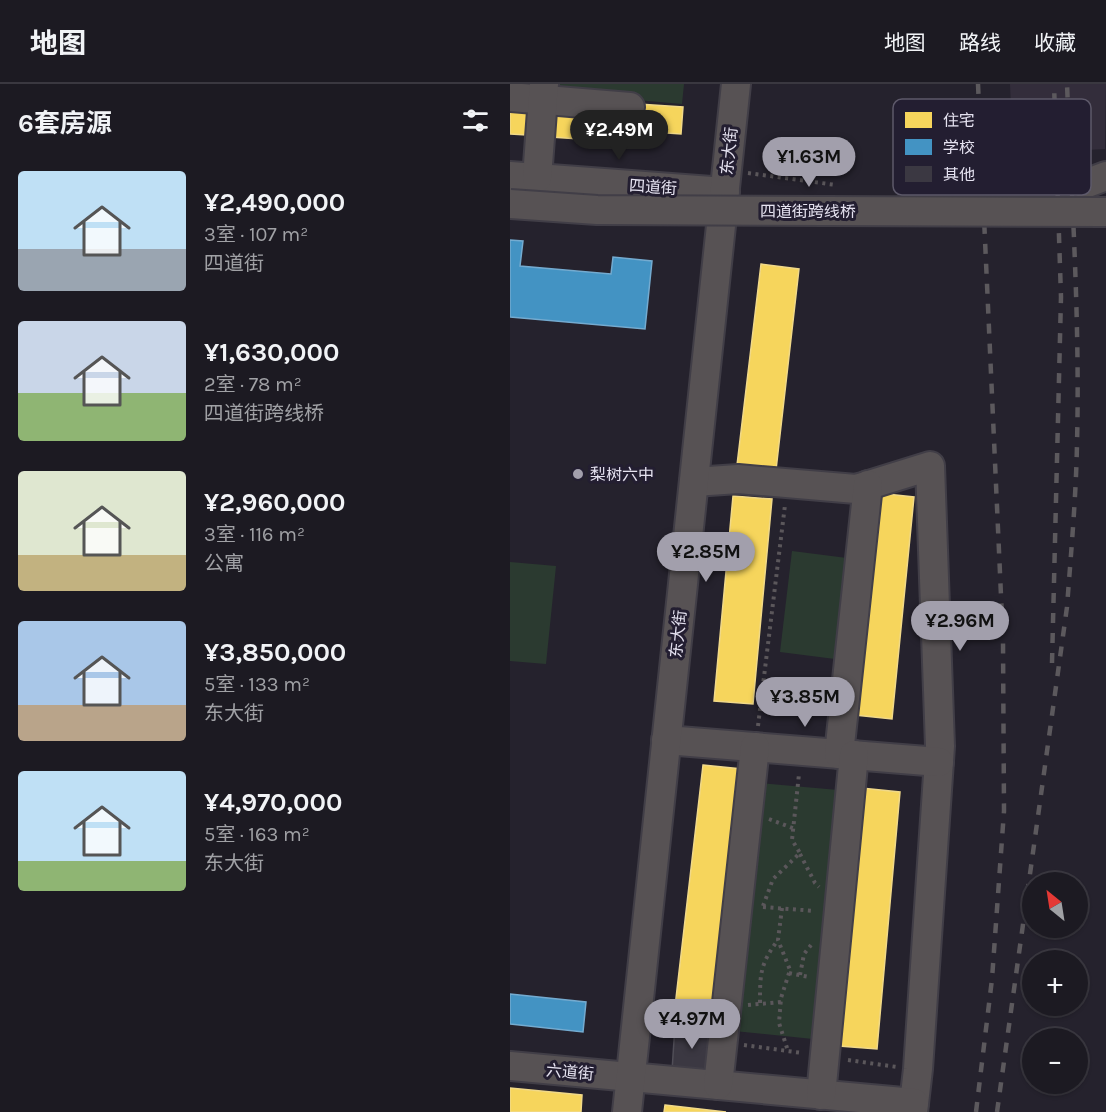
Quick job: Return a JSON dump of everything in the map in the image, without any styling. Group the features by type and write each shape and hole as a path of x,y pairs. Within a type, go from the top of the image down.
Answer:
{"street":[{"name":"东大街","path":"627,1112 736,84"},
{"path":"510,98 544,92 630,107"},
{"path":"524,177 544,92"},
{"name":"四道街","path":"524,177 725,192"},
{"name":"四道街跨线桥","path":"510,204 597,210 1106,212"},
{"path":"1028,212 1106,231"},
{"path":"694,482 738,479 856,489 930,466 940,746 918,1070 913,1108"},
{"path":"821,1095 839,913 847,755 868,485"},
{"path":"666,740 939,762"},
{"path":"718,1085 727,1009 750,905 755,747"},
{"name":"六道街","path":"510,1066 821,1095 913,1108"}],"path":[{"path":"755,747 788,483"},
{"path":"750,905 772,879 800,854 792,840 799,774 787,775"},
{"path":"750,905 839,913"},
{"path":"782,908 778,940 790,970 781,1002 779,1023 788,1051"},
{"path":"760,1003 760,973 767,954 778,940"},
{"path":"727,1009 781,1002"}],"shaded area":[{"path":"1010,84 1106,84 1105,149 1091,150 1091,99 1011,99"}],"green space":[{"path":"558,84 684,84 682,104 557,93"},
{"path":"792,551 847,558 835,659 780,652"},
{"path":"510,562 556,566 546,664 510,661"},
{"path":"758,783 838,790 813,1039 734,1031"}],"building: 住宅":[{"path":"638,104 683,107 681,134 637,131 637,143 551,137 553,109"},
{"path":"510,106 527,107 526,135 510,134"},
{"path":"761,264 799,269 776,470 737,465"},
{"path":"877,493 914,497 892,719 855,715"},
{"path":"733,496 772,499 753,704 714,701"},
{"path":"703,765 742,769 712,1029 673,1024"},
{"path":"861,788 900,792 877,1049 839,1046"},
{"path":"510,1088 582,1095 581,1112 510,1112"},
{"path":"665,1105 726,1112 664,1112"}],"building: 学校":[{"path":"510,240 523,241 520,266 611,274 613,257 652,261 645,329 510,317"},
{"path":"510,994 586,1002 583,1032 510,1024"}],"building: 其他":[{"path":"675,1025 712,1029 708,1074 672,1071"}],"railway":[{"path":"978,84 979,99"},
{"path":"1054,84 1054,99"},
{"path":"1067,84 1068,99"},
{"path":"976,1112 992,979 1004,811 1003,640 983,195"},
{"path":"1052,663 1061,297 1058,195"},
{"path":"997,1112 1067,607 1077,444 1077,354 1072,195"}],"place":[{"name":"梨树六中","path":"578,474"}]}
